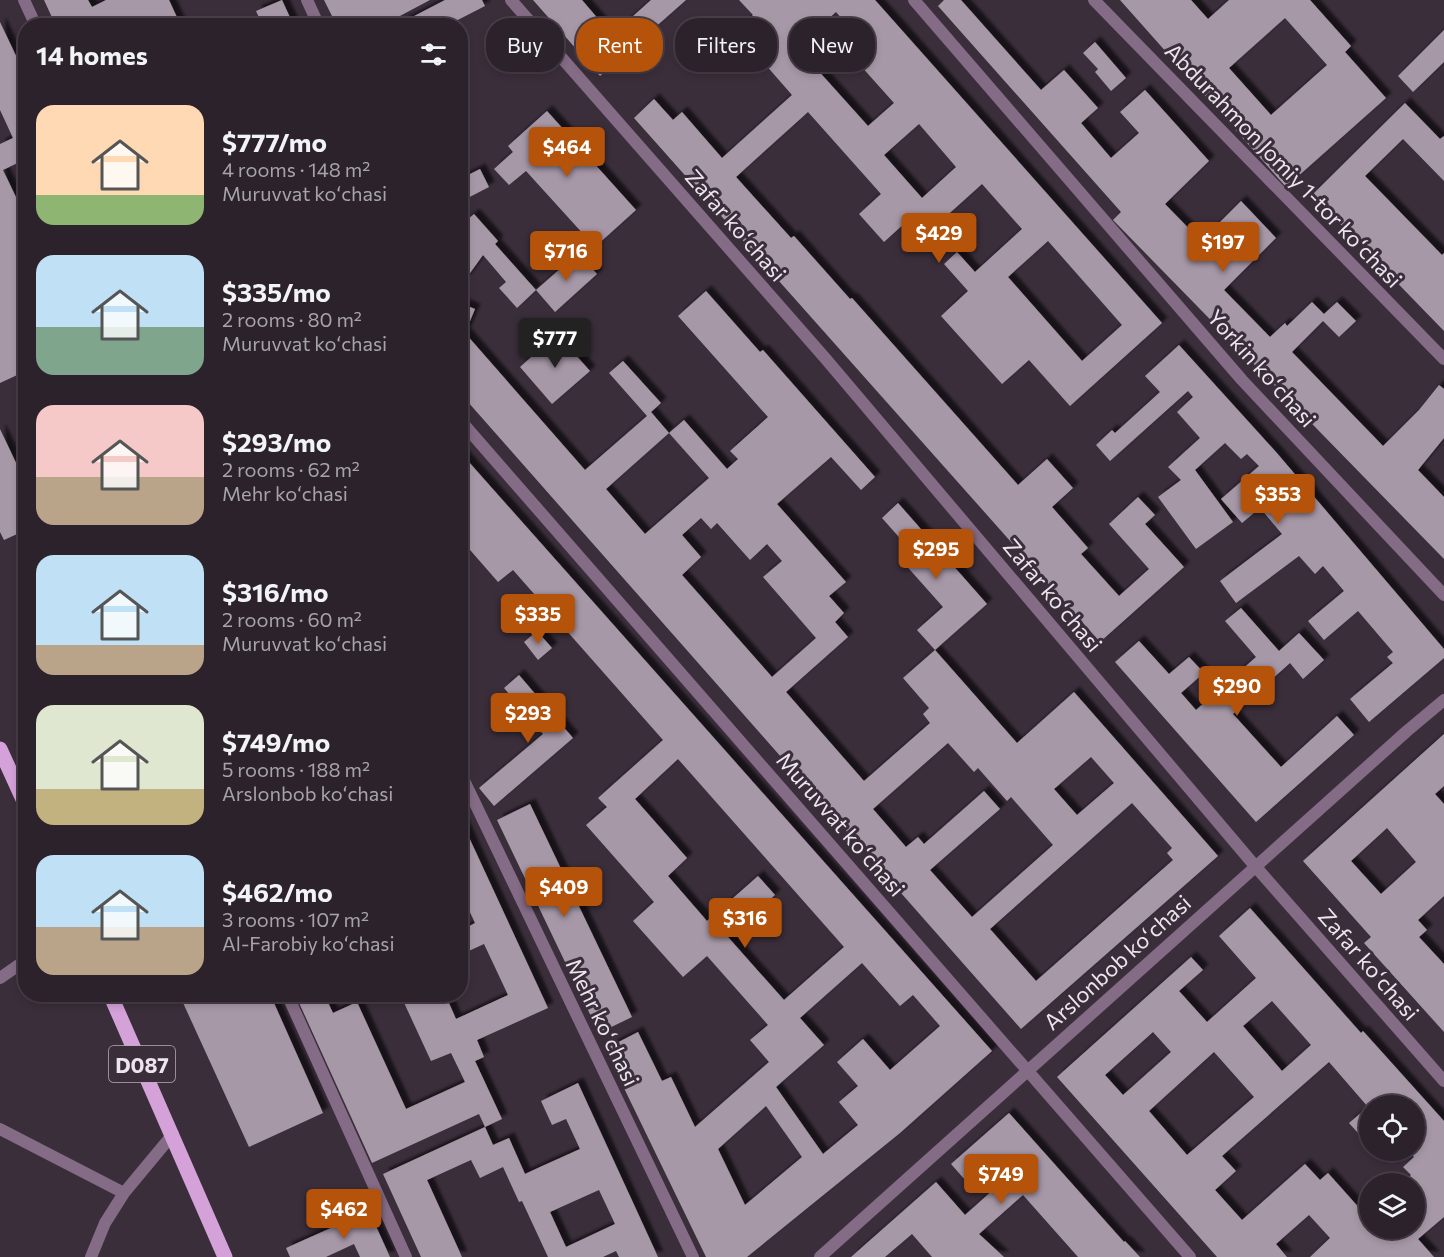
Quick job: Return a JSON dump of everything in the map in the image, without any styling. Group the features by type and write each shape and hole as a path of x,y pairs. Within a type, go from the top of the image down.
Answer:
{"main road":[{"path":"0,749 18,788"},
{"name":"D087","path":"114,1002 225,1257"}],"street":[{"path":"24,0 32,18"},
{"path":"307,0 315,18"},
{"name":"Zafar koʻchasi","path":"511,0 832,367 1255,866 1444,1081"},
{"name":"Yorkin koʻchasi","path":"914,0 1242,380 1444,595"},
{"name":"Abdurahmon Jomiy 1-tor koʻchasi","path":"1094,0 1444,359"},
{"name":"Muruvvat koʻchasi","path":"468,429 1190,1257"},
{"name":"Arslonbob koʻchasi","path":"820,1257 1255,866 1444,700"},
{"name":"Mehr koʻchasi","path":"468,789 693,1257"},
{"path":"0,978 18,966"},
{"path":"291,1002 406,1257"},
{"path":"0,1129 123,1193"},
{"path":"91,1257 105,1223 123,1193 173,1134"}],"building":[{"path":"44,0 88,0 92,7 106,0 169,0 177,18 52,18"},
{"path":"282,0 290,18 259,18 256,11"},
{"path":"324,0 430,0 396,18 333,18"},
{"path":"445,0 482,0 485,6 462,18 410,18"},
{"path":"533,0 582,0 597,18 576,18 576,49 564,35 564,18 549,18"},
{"path":"651,0 686,0 663,20 663,18 631,18"},
{"path":"739,0 875,0 1162,323 1070,406 1029,360 1002,384 941,316 968,291 944,264 957,252 975,272 1022,229 982,184 921,239 906,222 884,242 859,214 881,194 808,112 736,177 791,238 794,236 850,299 852,298 1018,485 1047,459 1073,488 1052,507 1088,548 1081,554 1119,596 1149,569 1109,524 1138,497 1155,515 1145,524 1184,567 1100,642 634,118 654,99 673,120 682,112 722,158 792,95 772,72 777,72 777,18 750,18 753,15","holes":["919,124 956,167 922,198 884,155","1048,241 1122,325 1082,361 1008,277"]},
{"path":"944,0 961,0 1041,90 1064,70 1098,108 1081,123 1111,158 1139,133 1120,112 1145,90 1209,161 1165,204 1201,241 1241,201 1276,238 1224,290 1270,337 1285,323 1287,326 1312,302 1324,314 1337,302 1356,321 1339,337 1323,321 1292,352 1383,446 1419,410 1439,385 1444,389 1444,438 1418,470 1444,497 1444,559 1113,220 1121,212 938,6"},
{"path":"1120,0 1191,0 1208,19 1229,0 1310,0 1351,46 1345,52 1386,98 1286,187","holes":["1285,18 1327,65 1271,115 1229,68"]},
{"path":"0,22 18,60 18,163 3,170 18,201 18,375 0,383 0,144 13,138 0,110"},
{"path":"1444,30 1444,62 1413,92 1398,76"},
{"path":"1095,42 1126,78 1111,91 1095,72 1098,69 1083,53"},
{"path":"1405,103 1440,139 1444,136 1444,181 1403,139 1365,176 1442,255 1444,253 1444,331 1312,195"},
{"path":"547,111 636,210 595,247 526,171 509,185 494,169 513,152 508,146"},
{"path":"480,169 489,187 468,198 468,175"},
{"path":"474,214 498,241 495,244 536,290 517,308 499,288 506,282 483,255 468,276 468,219"},
{"path":"578,253 597,274 555,312 536,290"},
{"path":"706,291 760,352 763,350 875,477 861,490 831,457 777,504 846,582 829,596 844,613 835,622 848,637 786,692 864,781 930,723 923,714 929,708 903,678 935,650 1017,743 1074,692 1218,856 1021,1029 468,402 468,336 585,470 647,416 609,373 623,361 661,403 651,412 669,433 684,420 727,469 738,459 730,451 768,417 678,316","holes":["669,433 709,478 645,534 606,489","701,518 711,529 717,523 750,560 767,544 782,561 763,577 816,638 772,677 682,575 701,557 682,535","948,743 974,772 978,768 1007,801 1011,797 1053,845 972,917 930,870 1000,809 984,791 924,844 918,837 906,847 873,809","1091,757 1114,783 1077,815 1054,789","1132,803 1172,848 1167,853 1173,860 1036,981 990,929"]},
{"path":"468,306 475,309 468,326"},
{"path":"557,334 590,371 552,404 520,367"},
{"path":"1179,345 1276,452 1444,649 1444,658 1369,722 1350,699 1393,663 1387,657 1393,652 1358,611 1324,640 1308,621 1344,591 1323,566 1315,574 1299,556 1236,603 1220,581 1282,534 1260,508 1242,523 1221,499 1259,466 1247,454 1241,459 1225,443 1195,470 1233,522 1196,549 1158,497 1181,480 1168,467 1200,438 1177,412 1193,397 1188,391 1110,461 1096,445 1112,430 1115,433 1160,392 1145,376"},
{"path":"0,429 18,467 18,534 4,540 0,532"},
{"path":"468,461 992,1051 900,1133 747,1257 706,1257 605,1049 638,1032 662,1081 671,1077 695,1127 769,1062 750,1040 768,1025 707,956 683,977 633,921 654,902 586,825 607,807 598,798 663,740 513,570 498,582 468,548 470,538 468,536","holes":["678,759 844,947 784,1000 728,937 775,895 758,876 707,921 668,876 687,858 635,799","862,963 900,1006 913,995 940,1026 890,1070 863,1039 837,1062 858,1086 839,1102 858,1125 823,1154 776,1087 824,1045 800,1018","766,1106 802,1157 745,1205 718,1149"]},
{"path":"898,503 987,604 935,650 917,630 943,607 903,562 913,553 882,518"},
{"path":"1241,608 1279,651 1299,633 1324,660 1303,679 1290,663 1233,714 1281,767 1337,716 1354,735 1256,822 1115,662 1139,641 1169,674 1189,657 1204,673 1181,693 1196,710 1256,657 1225,621"},
{"path":"537,631 552,648 538,660 524,642"},
{"path":"519,675 573,738 494,806 479,788 543,734 504,688"},
{"path":"1444,734 1444,786 1435,794 1444,804 1444,896 1418,920 1427,930 1419,937 1444,964 1444,1032 1364,943 1371,937 1303,861","holes":["1387,828 1416,862 1381,894 1351,861"]},
{"path":"530,804 632,1017 599,1033 497,820"},
{"path":"468,835 548,1008 477,1040 484,1057 475,1061 502,1119 485,1127 479,1114 372,1163 299,1002 328,1002 333,1013 357,1002 406,1109 465,1082 451,1053 431,1061 404,1002 449,1002 456,1019 508,995 484,944 468,951 468,927 475,923 468,908"},
{"path":"1250,908 1361,1033 1363,1031 1421,1095 1359,1097 1329,1062 1222,1156 1236,1171 1215,1190 1242,1220 1305,1164 1320,1180 1328,1173 1359,1208 1359,1239 1418,1239 1434,1257 1310,1257 1330,1238 1309,1215 1276,1244 1287,1257 1217,1257 1057,1077 1191,957 1203,970 1179,991 1207,1022 1256,978 1219,936","holes":["1272,1001 1311,1045 1282,1071 1243,1026","1153,1032 1171,1052 1123,1095 1105,1075","1214,1052 1254,1097 1187,1155 1149,1111"]},
{"path":"183,1002 274,1002 323,1113 249,1147"},
{"path":"578,1083 658,1257 619,1257 616,1251 603,1257 548,1257 503,1167 480,1178 471,1160 427,1180 462,1257 421,1257 383,1174 485,1127 493,1145 509,1138 525,1174 580,1149 566,1119 552,1125 541,1101","holes":["599,1190 615,1224 566,1247 550,1212"]},
{"path":"1425,1100 1444,1121 1444,1217 1425,1233 1425,1173 1409,1173 1403,1167 1410,1161 1425,1161"},
{"path":"1009,1113 1140,1257 1078,1257 1023,1195 979,1234 1004,1257 932,1257 912,1234 885,1257 851,1257 936,1182 965,1215 1004,1180 988,1162 966,1181 951,1164"},
{"path":"1359,1115 1359,1134 1349,1123"},
{"path":"369,1211 390,1257 360,1257 354,1244 326,1257 290,1257 286,1248"}]}
